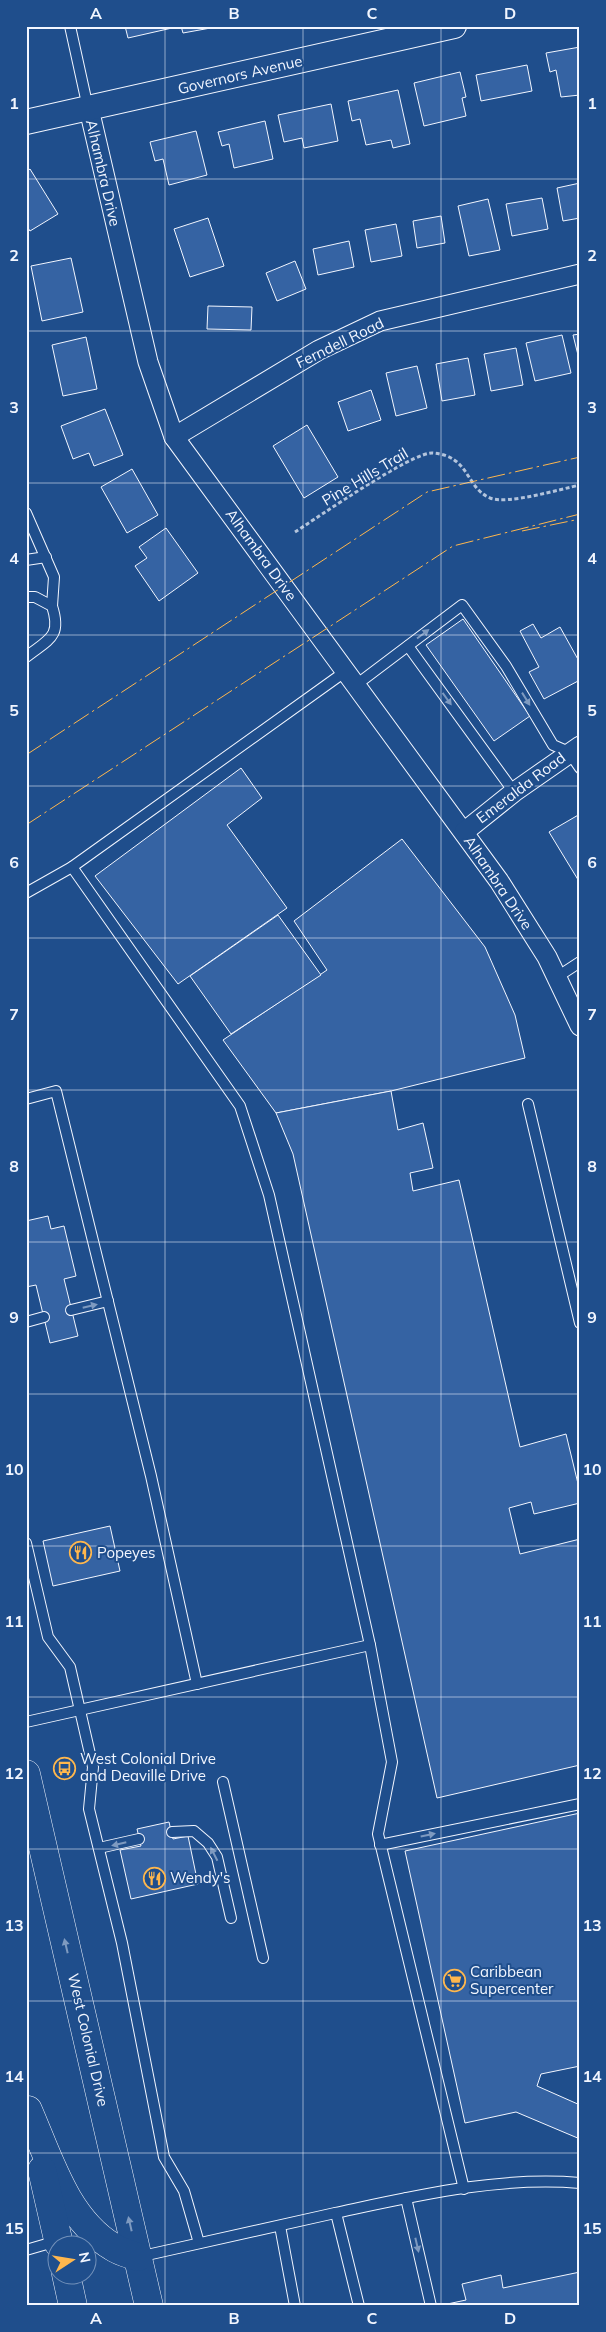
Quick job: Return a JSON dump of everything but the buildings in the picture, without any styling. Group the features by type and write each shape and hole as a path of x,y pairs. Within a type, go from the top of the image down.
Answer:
{"highway":[{"name":"West Colonial Drive","path":"26,1774 149,2306"},
{"path":"27,2105 62,2190 89,2229 113,2248 138,2257"},
{"path":"27,2105 57,2234"},
{"path":"68,2284 73,2306"}],"street":[{"name":"Governors Avenue","path":"26,122 454,26"},
{"name":"Alhambra Drive","path":"89,109 148,362 174,437 464,832 509,898 578,1018"},
{"name":"Ferndell Road","path":"174,437 319,350 380,321 580,274"},
{"name":"Emeralda Road","path":"464,832 514,792 574,749"}],"lane":[{"name":"Alhambra Drive","path":"70,26 89,109"},
{"path":"26,513 54,577 52,606 57,622 52,636 26,657"},
{"path":"26,560 46,557"},
{"path":"26,597 34,597 52,606"},
{"path":"26,893 72,868 351,678 408,646 462,605 506,666 554,746 574,749 580,768"},
{"path":"408,646 514,792"},
{"path":"72,868 240,1106 269,1194 370,1646 392,1762 378,1834 380,1845 464,2189"},
{"path":"556,977 580,962"},
{"path":"26,1099 56,1091 150,1476 197,1684"},
{"path":"528,1104 580,1323"},
{"path":"71,1310 108,1302"},
{"path":"26,1322 44,1317"},
{"path":"26,1543 48,1637 70,1667 93,1767 89,1809 122,1943 164,2157 184,2191 199,2243"},
{"path":"26,1722 370,1646"},
{"path":"223,1782 263,1958"},
{"path":"380,1845 580,1804"},
{"path":"172,1832 194,1831 208,1843 217,1857 231,1918"},
{"path":"99,1848 139,1839"},
{"path":"138,2257 406,2198 464,2189 562,2182 580,2183"},
{"path":"406,2198 431,2306"},
{"path":"336,2213 358,2306"},
{"path":"280,2226 295,2306"},
{"path":"26,2250 48,2245"}],"path":[{"name":"Pine Hills Trail","path":"295,532 402,464 431,453 458,460 474,485 490,498 515,499 580,485"}],"power":[{"path":"26,755 427,492 580,457"},
{"path":"26,825 453,546 580,514"},
{"path":"522,531 580,519"}],"place":[{"name":"Popeyes","path":"81,1553"},
{"name":"West Colonial Drive and Deaville Drive","path":"64,1768"},
{"name":"Wendy's","path":"154,1878"},
{"name":"Caribbean Supercenter","path":"454,1981"}]}
